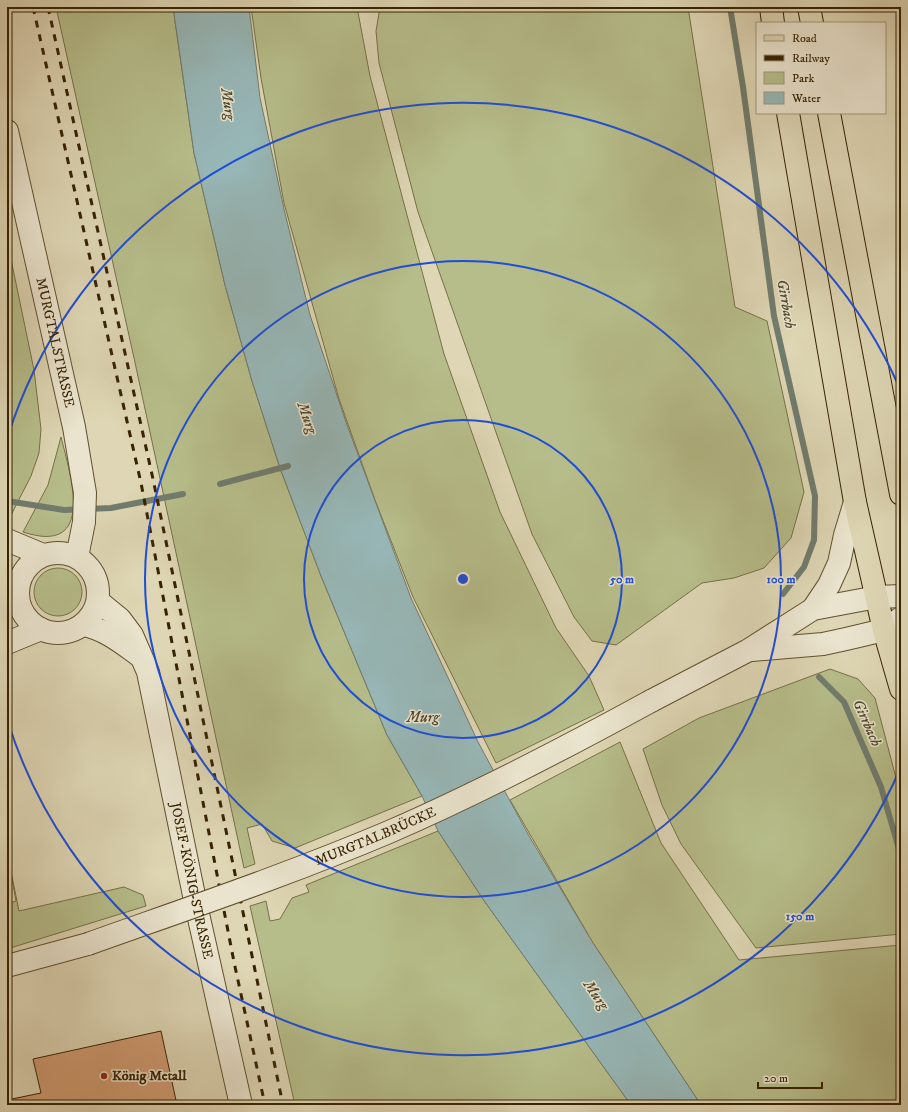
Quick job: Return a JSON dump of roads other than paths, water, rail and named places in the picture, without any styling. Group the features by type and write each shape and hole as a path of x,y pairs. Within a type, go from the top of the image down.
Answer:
{"main road":[{"path":"770,7 773,22"},
{"path":"809,7 812,22"},
{"path":"788,114 855,502 877,598 892,624 901,689"},
{"path":"829,114 901,494"}],"street":[{"name":"MURGTALSTRASSE","path":"7,130 74,427 85,493 84,522 77,557"},
{"path":"813,609 829,585 839,563 845,535 855,502"},
{"path":"7,540 43,555"},
{"path":"54,552 66,553 77,557 84,562 95,576 98,585 98,601 92,614 83,625 68,632 59,633 40,630 14,613 17,595 13,574 43,555 54,552"},
{"path":"813,609 877,598 901,596"},
{"name":"JOSEF-KÖNIG-STRASSE","path":"98,601 124,624 132,635 148,672 196,905 241,1105"},
{"name":"MURGTALBRÜCKE","path":"7,966 88,944 248,888 389,832 520,772 747,651 813,609"},
{"path":"747,651 823,644 892,624"},
{"path":"83,625 93,627 110,635 141,657"},
{"path":"7,643 40,630"}],"water":[{"name":"Murg","path":"173,7 249,7 260,98 284,209 310,315 347,425 411,598 478,742 529,836 593,943 701,1105 631,1105 485,902 438,831 422,796 387,735 321,576 280,468 252,381 225,285 194,153"}],"waterway":[{"name":"Girrbach","path":"730,7 743,87 774,316 815,496 814,540 804,567 783,594"},
{"path":"220,484 288,466"},
{"path":"7,501 64,510 111,508 183,494"},
{"name":"Girrbach","path":"819,677 844,702 881,787 901,856"}],"railway":[{"path":"33,7 141,483 234,962 265,1105"},
{"path":"48,7 153,479 283,1105"}],"place":[{"name":"König Metall","path":"104,1076"}]}
